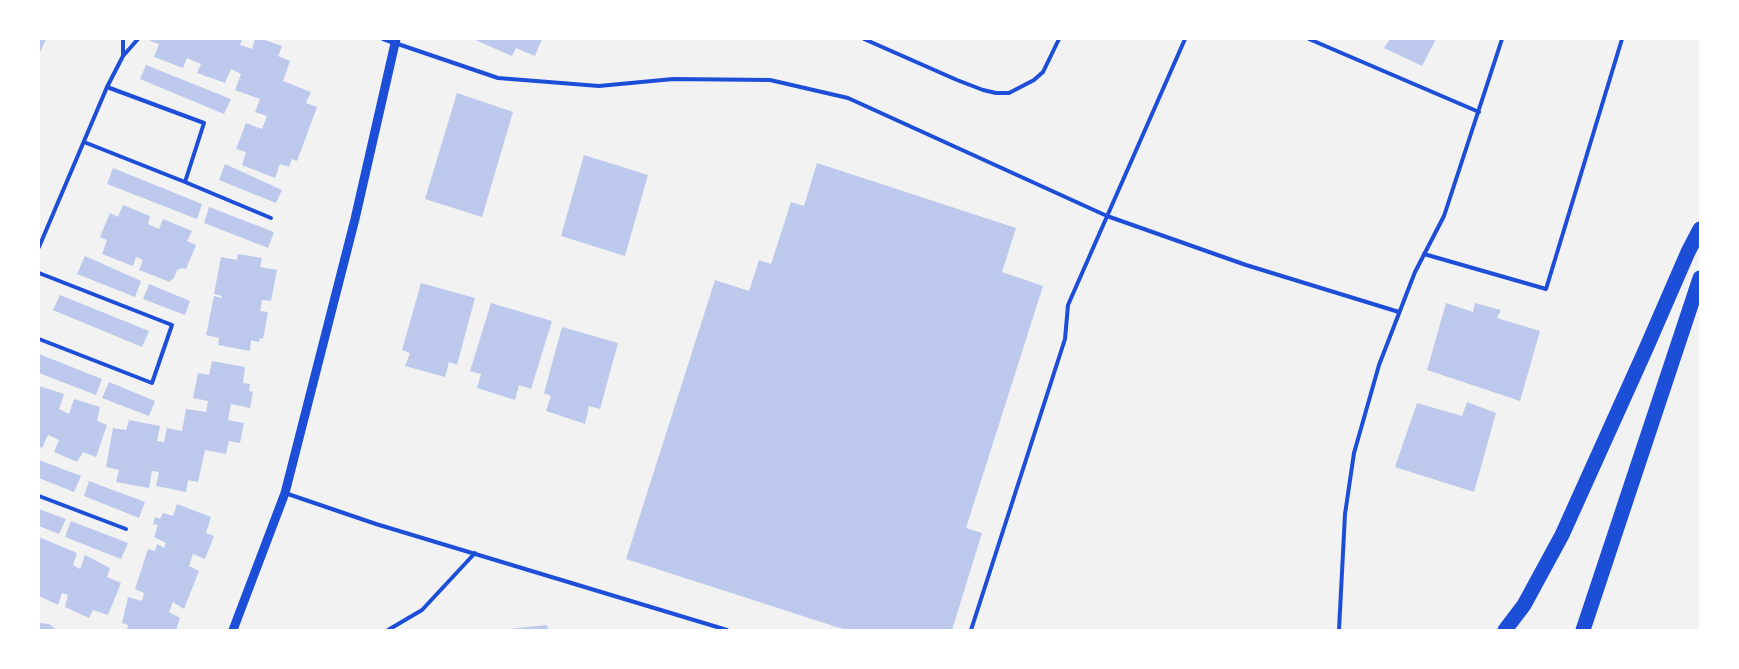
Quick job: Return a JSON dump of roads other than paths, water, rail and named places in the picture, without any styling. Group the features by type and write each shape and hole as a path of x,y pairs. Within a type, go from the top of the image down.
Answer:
{"highway":[{"path":"1505,630 1524,605 1562,535 1700,229"},
{"path":"1583,630 1700,278"}],"street":[{"path":"233,630 285,493 355,219 395,41 384,39"}],"lane":[{"path":"123,39 123,56"},
{"path":"39,247 107,87 123,56 138,39"},
{"path":"864,39 957,80 996,93 1009,93 1034,80 1043,72 1059,39"},
{"path":"971,630 1065,339 1068,305 1185,39"},
{"path":"1309,39 1479,112"},
{"path":"1338,630 1345,514 1354,453 1379,365 1414,272 1444,216 1502,39"},
{"path":"1424,254 1546,289 1622,39"},
{"path":"395,41 498,78 599,86 673,78 770,80 848,98 1107,216 1228,259 1399,312"},
{"path":"107,87 204,123 185,182"},
{"path":"84,142 271,218"},
{"path":"39,273 172,325 152,383 39,339"},
{"path":"285,493 376,524 727,630"},
{"path":"39,496 126,530"},
{"path":"388,630 422,610 474,553"}]}
